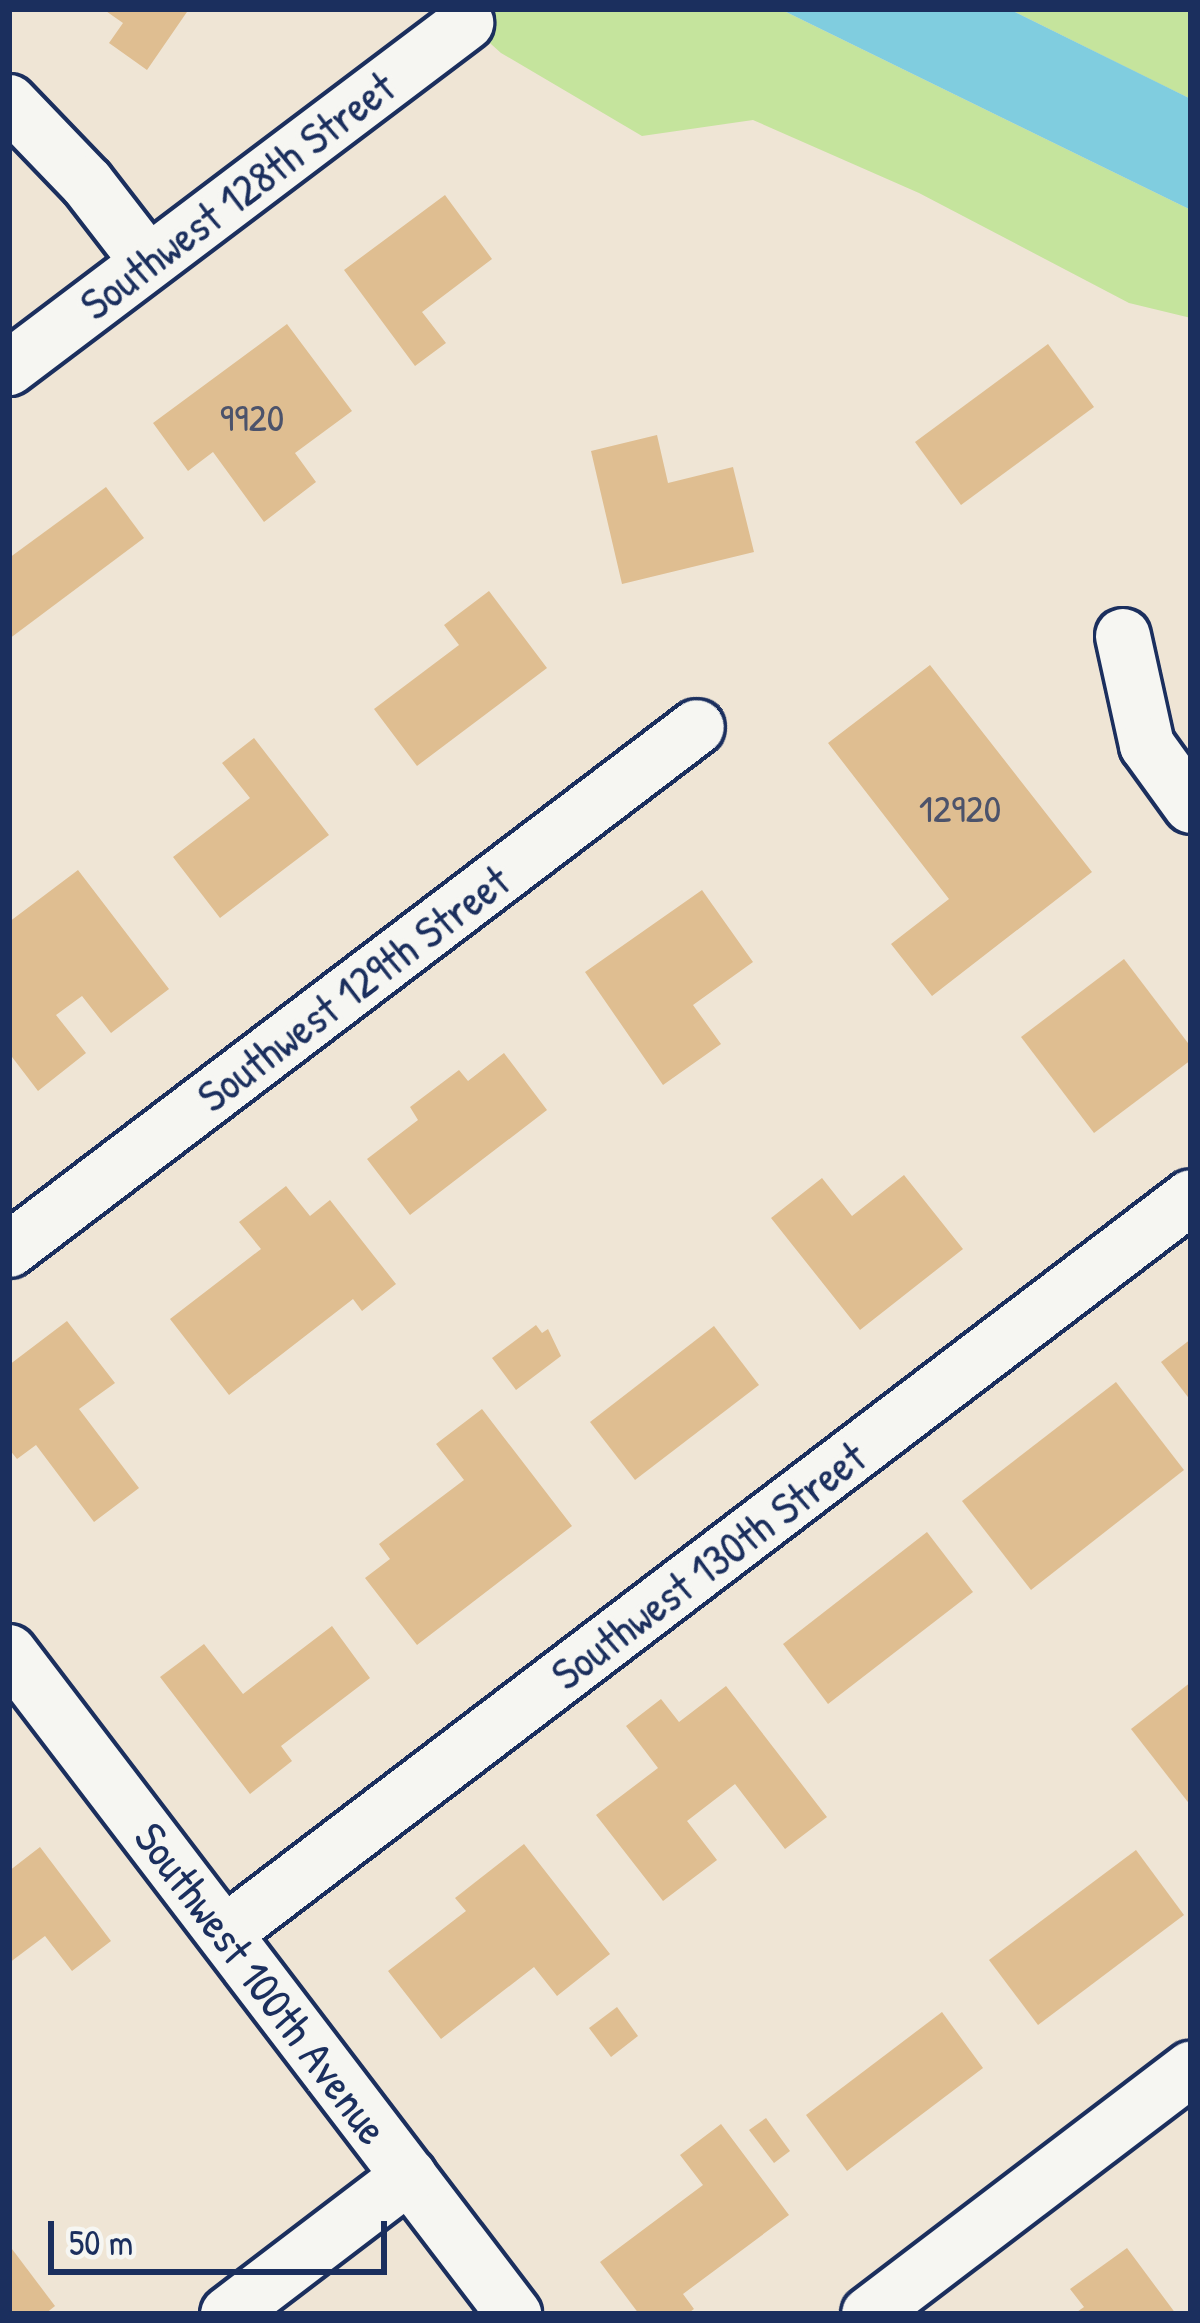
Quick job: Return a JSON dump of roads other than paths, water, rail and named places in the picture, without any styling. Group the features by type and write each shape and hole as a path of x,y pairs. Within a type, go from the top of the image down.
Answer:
{"street":[{"name":"Southwest 128th Street","path":"9,368 466,22"},
{"path":"9,102 87,183 148,262"},
{"path":"1124,636 1147,745 1191,806"},
{"name":"Southwest 129th Street","path":"9,1250 698,727"},
{"name":"Southwest 130th Street","path":"225,1933 1191,1197"},
{"name":"Southwest 100th Avenue","path":"9,1652 25,1708 225,1933 514,2314"},
{"path":"869,2314 1191,2069"},
{"path":"228,2314 409,2176"}],"water":[{"path":"780,9 1009,9 1191,99 1191,210"}]}
